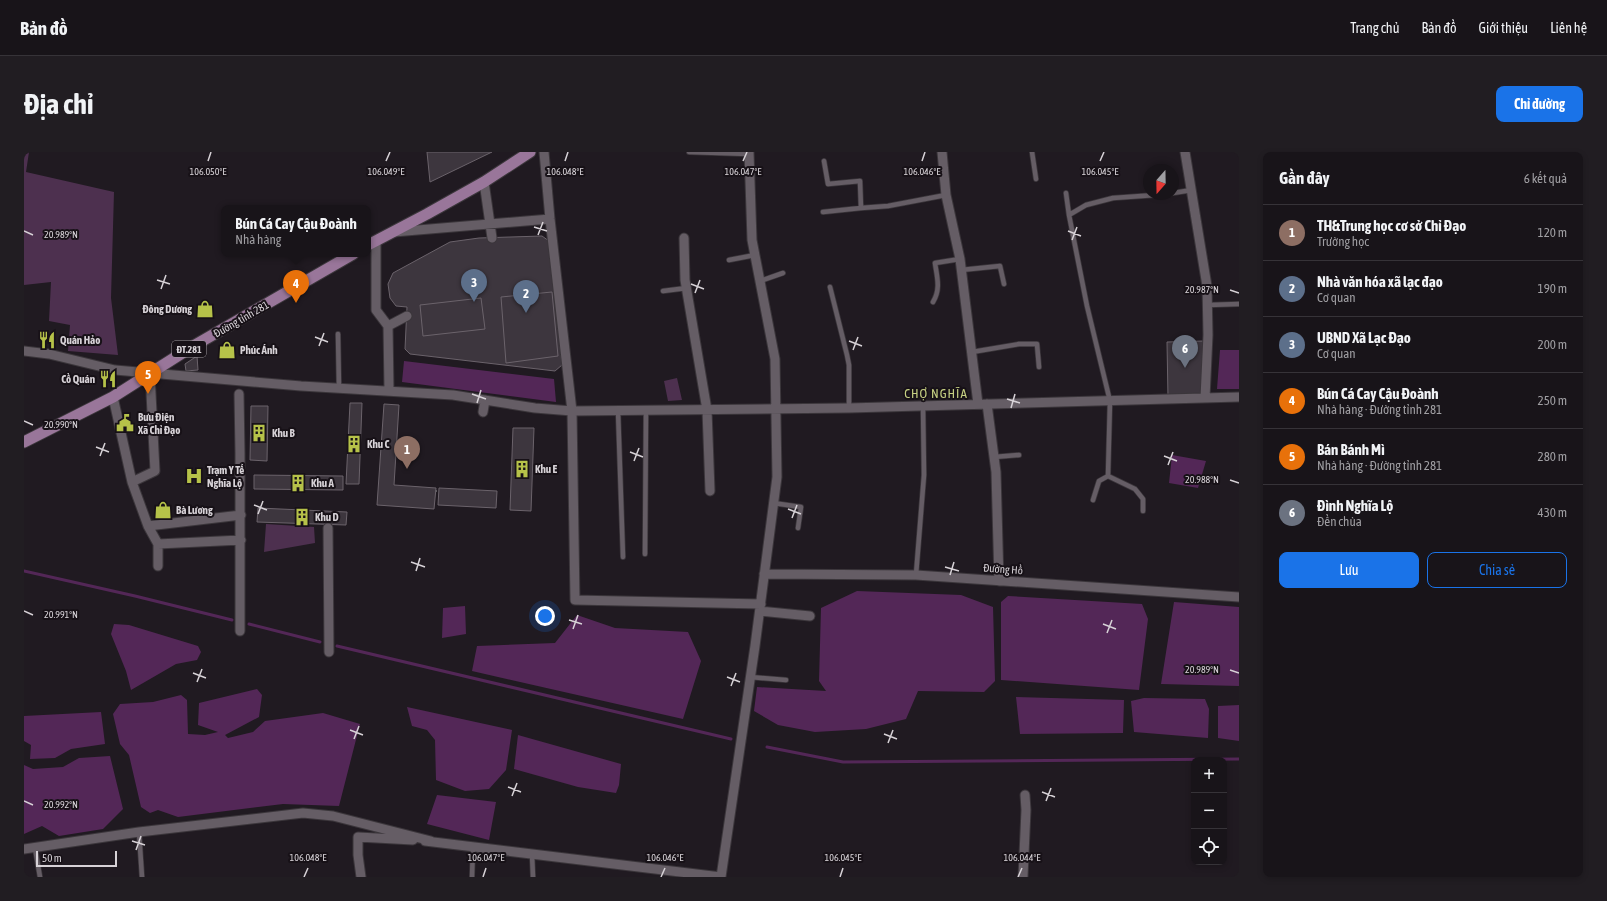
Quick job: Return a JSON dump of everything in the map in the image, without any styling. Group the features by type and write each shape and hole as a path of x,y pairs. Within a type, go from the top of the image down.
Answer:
{"main road":[{"path":"372,243 484,182 530,152"},
{"name":"Đường tỉnh 281","path":"24,442 113,397 190,348 348,257"}],"street":[{"path":"544,152 550,219 572,410 574,600 760,607 810,616"},
{"path":"942,152 946,195 960,259 972,352 996,472 999,581"},
{"path":"1185,152 1207,286 1208,305 1205,398"},
{"path":"358,837 431,841 721,877 777,478 775,358 752,240 749,153"},
{"path":"484,182 492,238"},
{"path":"394,232 550,219"},
{"path":"684,238 687,288 707,410 710,492"},
{"path":"372,243 376,310 388,326 388,390"},
{"path":"388,326 407,316"},
{"path":"24,351 49,354 115,370 150,374 302,390 339,388 453,395 535,408 572,410 849,408 1239,397"},
{"path":"132,482 155,470 150,374"},
{"path":"239,394 241,515 240,631"},
{"path":"113,397 132,482 148,526 158,544 158,566"},
{"path":"484,412 485,400"},
{"path":"148,526 241,515"},
{"path":"328,528 329,652"},
{"path":"158,544 241,540"},
{"name":"Đường Hồ","path":"764,574 916,575 1239,597"},
{"path":"1023,877 1026,810 1025,795"},
{"path":"24,849 139,832 303,813 333,816 431,841"},
{"path":"360,823 358,855 361,877"}],"lane":[{"path":"689,152 749,153"},
{"path":"1032,152 1036,178"},
{"path":"824,162 828,184 860,181 861,208"},
{"path":"1179,193 1192,190"},
{"path":"1066,193 1086,306 1110,401 1108,476"},
{"path":"823,212 888,206 946,195"},
{"path":"1069,215 1086,205 1113,198 1143,196"},
{"path":"728,260 755,255"},
{"path":"933,302 938,294 935,263 960,259"},
{"path":"961,270 1000,266 1004,284"},
{"path":"760,282 783,274"},
{"path":"830,287 848,360 849,408"},
{"path":"663,291 687,288"},
{"path":"1208,305 1239,304"},
{"path":"338,334 339,388"},
{"path":"972,352 1019,344 1037,344 1039,367"},
{"path":"916,575 924,475 923,406"},
{"path":"618,410 623,557"},
{"path":"645,554 646,410"},
{"path":"994,457 1018,455"},
{"path":"1093,500 1099,481 1108,476"},
{"path":"1108,476 1135,489 1143,499 1143,511"},
{"path":"773,503 801,507 798,528"},
{"path":"750,677 786,680"},
{"path":"139,832 142,877"},
{"path":"472,877 473,846"},
{"path":"35,848 40,877"},
{"path":"532,854 533,877"}],"shaded area":[{"path":"24,152 29,152 26,172 114,192 111,298 118,355 68,351 70,325 49,321 51,282 24,285"},
{"path":"1220,350 1239,350 1239,389 1217,389"},
{"path":"404,361 554,379 556,402 402,382"},
{"path":"677,378 682,400 668,401 664,381"},
{"path":"1172,455 1206,461 1198,488 1169,483"},
{"path":"266,524 314,527 315,543 264,552"},
{"path":"857,591 961,595 993,607 995,681 984,692 918,691 906,719 866,729 815,732 778,725 754,711 757,687 826,691 819,681 821,608"},
{"path":"1008,596 1142,604 1148,619 1139,690 1001,680 1001,602"},
{"path":"1174,602 1239,607 1239,686 1161,684"},
{"path":"465,606 466,634 442,638 443,608"},
{"path":"577,615 615,628 688,632 701,661 683,719 472,671 477,646 555,643"},
{"path":"114,624 129,625 198,646 201,652 197,660 176,664 131,690 126,671 111,634"},
{"path":"257,689 262,695 259,717 225,735 228,738 253,732 265,721 323,713 360,724 339,806 283,804 178,817 158,810 150,813 141,807 129,755 120,744 113,714 120,704 153,702 181,695 187,700 188,734 205,735 218,732 198,725 199,703"},
{"path":"1016,697 1124,700 1123,733 1020,734"},
{"path":"1144,698 1205,699 1209,709 1208,738 1134,732 1131,701"},
{"path":"1239,705 1239,741 1218,738 1218,706"},
{"path":"407,707 512,730 506,770 489,789 465,791 436,780 435,740 427,730 412,726"},
{"path":"101,712 105,744 71,749 55,758 30,759 31,745 24,741 24,716"},
{"path":"518,735 621,764 619,785 616,793 578,787 514,769"},
{"path":"110,756 123,809 103,829 59,836 42,826 24,834 24,765 33,769 63,767 79,758"},
{"path":"437,795 496,802 489,840 427,824"}],"building":[{"path":"427,152 492,152 430,182"},
{"path":"542,236 549,241 562,365 555,371 410,354 405,349 407,307 396,306 390,298 388,284 393,273 450,242 479,238"},
{"path":"552,292 558,356 506,363 501,297"},
{"path":"481,298 485,329 423,336 420,305"},
{"path":"1204,341 1202,395 1168,398 1167,342"},
{"path":"197,356 198,370 186,371 185,364"},
{"name":"Khu C","path":"350,403 362,403 359,484 346,484"},
{"path":"384,404 399,405 394,485 436,488 434,509 377,505"},
{"name":"Khu B","path":"251,406 268,406 267,461 250,460"},
{"name":"Khu E","path":"513,428 534,428 531,511 510,510"},
{"name":"Khu A","path":"254,475 343,476 343,490 254,489"},
{"path":"439,488 497,491 496,508 438,505"},
{"name":"Khu D","path":"258,508 347,512 346,525 257,522"}],"waterway":[{"path":"24,571 232,620"},
{"path":"249,624 320,642"},
{"path":"337,646 731,739"},
{"path":"767,747 843,762 1239,759"}],"place":[{"name":"UBND Xã Lạc Đạo","path":"474,302"},
{"name":"Bún Cá Cay Cậu Đoành","path":"296,303"},
{"name":"Đông Dương","path":"205,309"},
{"name":"Nhà văn hóa xã lạc đạo","path":"526,313"},
{"name":"Quán Hảo","path":"47,340"},
{"name":"Phúc Ánh","path":"227,350"},
{"name":"Đình Nghĩa Lộ","path":"1185,368"},
{"name":"Cồ Quán","path":"108,379"},
{"name":"Bán Bánh Mì","path":"148,394"},
{"name":"Bưu Điện Xã Chỉ Đạo","path":"125,423"},
{"name":"Khu B","path":"259,433"},
{"name":"Khu C","path":"354,444"},
{"name":"TH&Trung học cơ sở Chỉ Đạo","path":"407,469"},
{"name":"Khu E","path":"522,469"},
{"name":"Trạm Y Tế Nghĩa Lộ","path":"194,476"},
{"name":"Khu A","path":"298,483"},
{"name":"Bà Lương","path":"163,510"},
{"name":"Khu D","path":"302,517"}],"district":[{"name":"CHỢ NGHĨA","path":"936,393"}]}
